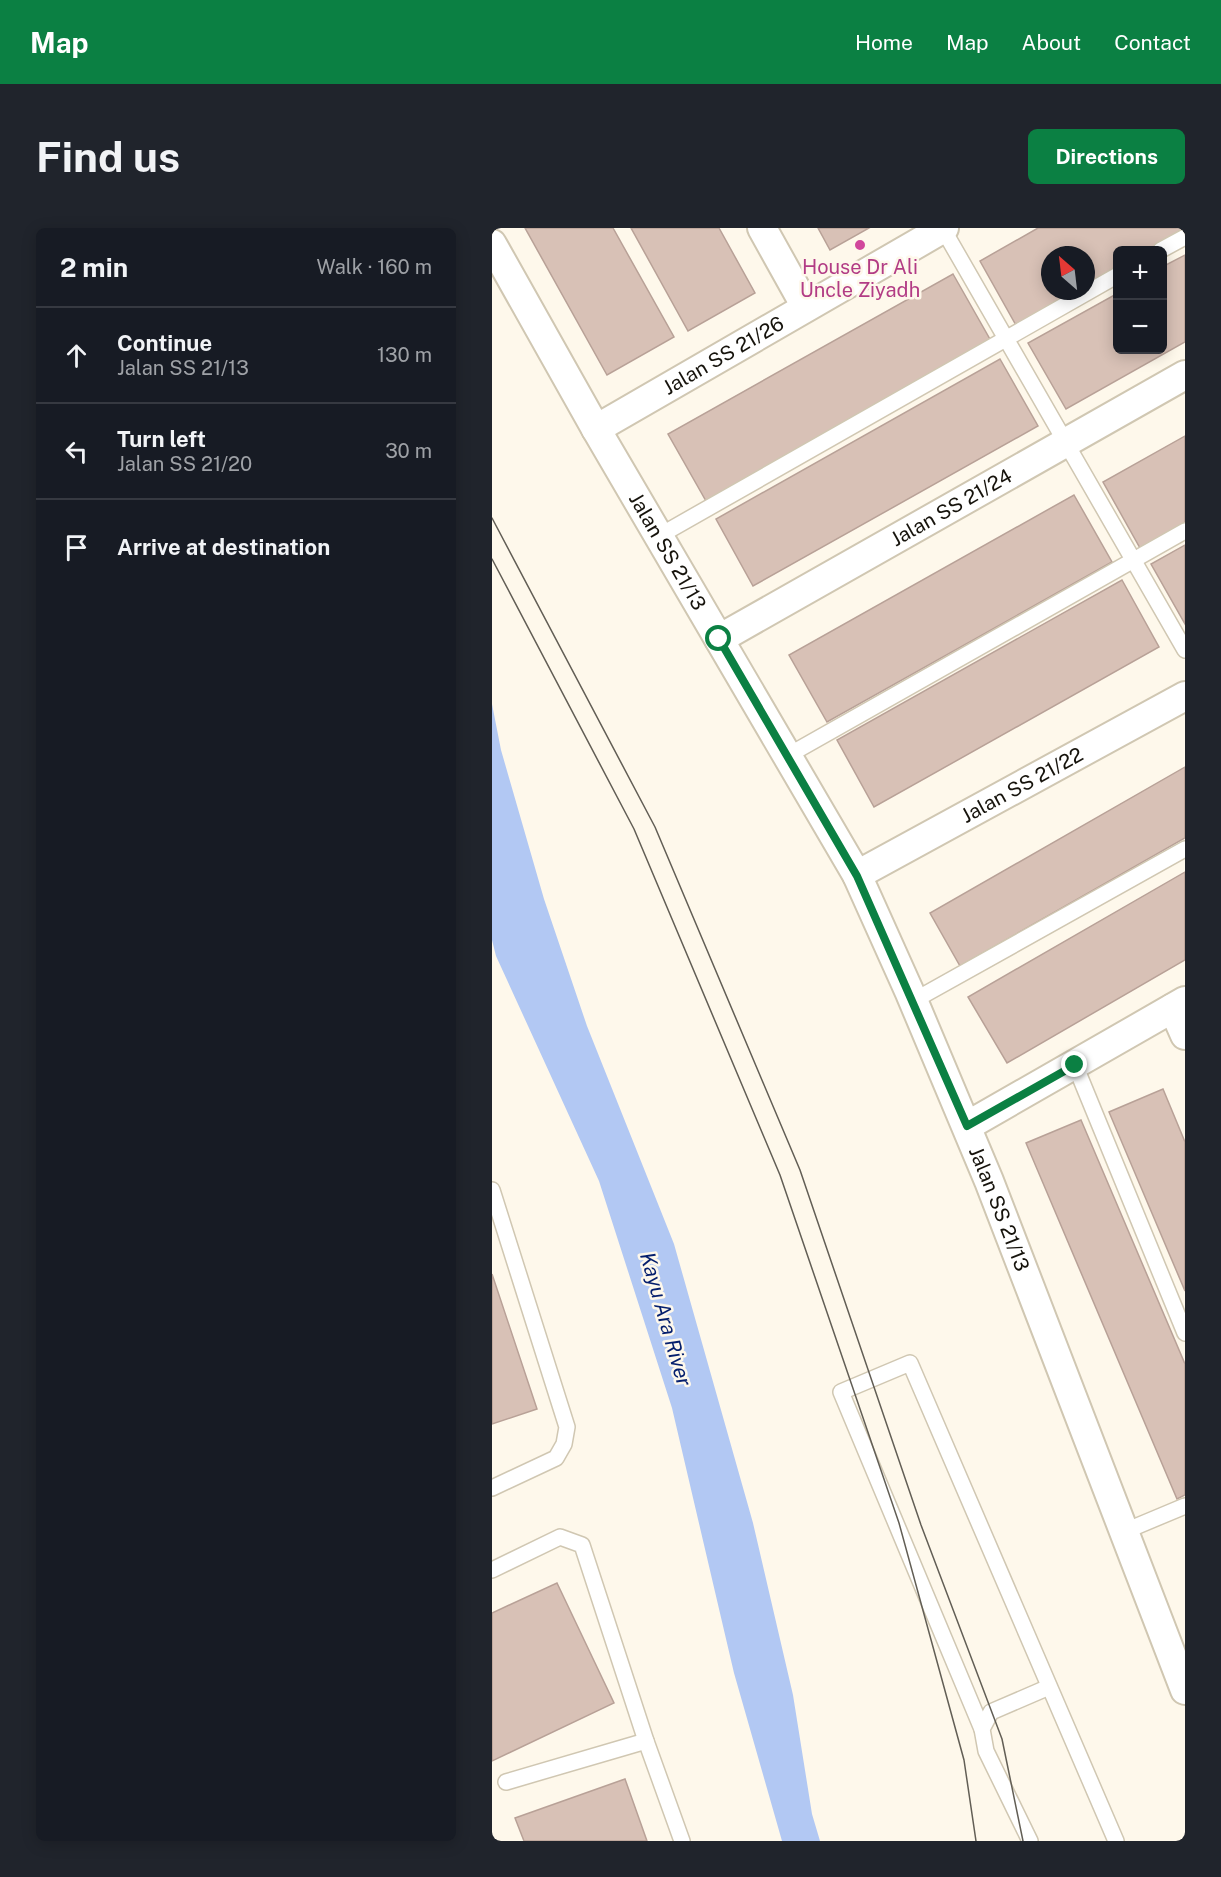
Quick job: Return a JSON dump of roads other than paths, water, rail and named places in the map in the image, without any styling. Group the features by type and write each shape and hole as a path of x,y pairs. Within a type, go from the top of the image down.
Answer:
{"street":[{"path":"762,228 806,307"},
{"name":"Jalan SS 21/26","path":"596,429 944,228"},
{"name":"Jalan SS 21/13","path":"492,244 596,429 857,876 967,1126 1185,1690"},
{"name":"Jalan SS 21/24","path":"719,639 1185,375"},
{"name":"Jalan SS 21/22","path":"857,876 1185,696"},
{"path":"967,1126 1179,1004 1185,1035"}],"lane":[{"path":"944,228 1185,650"},
{"path":"1167,247 1185,237"},
{"path":"658,536 1113,278"},
{"path":"787,756 1185,531"},
{"path":"913,1001 1185,849"},
{"path":"1075,1065 1185,1333"},
{"path":"492,1190 567,1427 564,1444 556,1458 492,1488"},
{"path":"1030,1841 986,1751 982,1729 841,1392 909,1363 1116,1841"},
{"path":"1123,1532 1185,1506"},
{"path":"492,1570 560,1537 582,1545 646,1741 682,1841"},
{"path":"982,1729 991,1712 1049,1687"},
{"path":"506,1782 646,1741"}],"water":[{"name":"Kayu Ara River","path":"492,704 501,750 544,899 587,1026 674,1244 753,1523 793,1695 812,1814 820,1841 782,1841 734,1673 672,1408 599,1181 496,956 492,940"}],"tram line":[{"path":"492,518 655,827 800,1170 921,1525 1002,1739 1023,1841"},
{"path":"492,559 634,829 780,1175 899,1523 964,1760 976,1841"}],"place":[{"name":"House Dr Ali Uncle Ziyadh","path":"860,245"}]}
